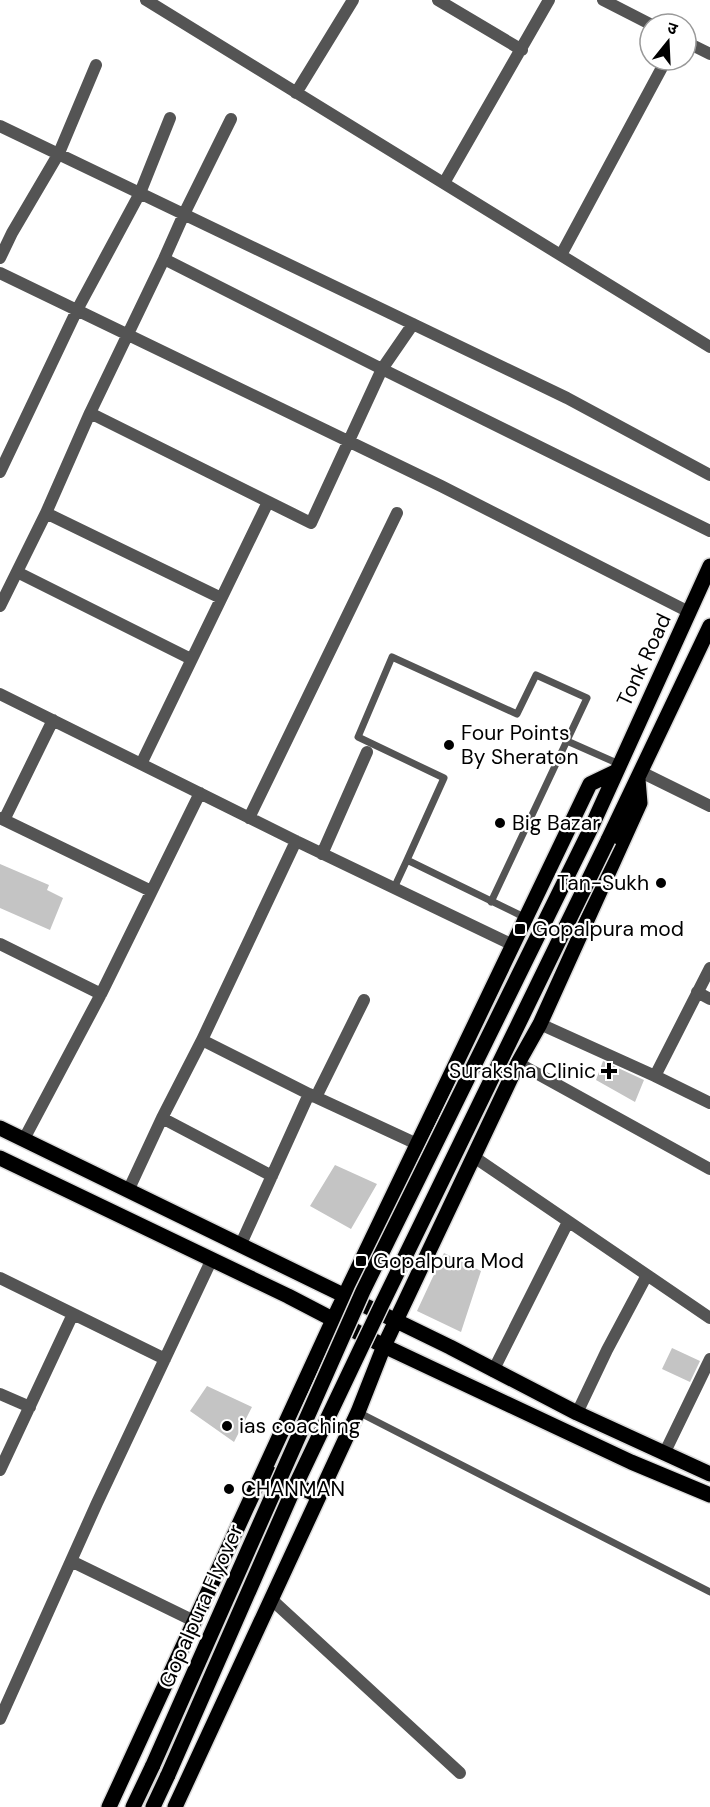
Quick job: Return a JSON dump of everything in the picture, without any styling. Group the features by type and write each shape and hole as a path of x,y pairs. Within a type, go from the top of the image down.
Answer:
{"main road":[{"name":"Tonk Road","path":"617,768 710,566"},
{"path":"175,1807 358,1412 384,1346 518,1063 540,1024 640,803 639,775 710,626"},
{"name":"Gopalpura Flyover","path":"133,1807 363,1291 591,828 617,768"},
{"path":"109,1807 333,1320 590,784 617,768"},
{"name":"Gopalpura Flyover","path":"153,1807 291,1495 639,775"},
{"path":"449,1077 500,1101"},
{"path":"0,1128 345,1295 577,1413 710,1474"},
{"path":"0,1158 384,1346 631,1462 710,1495"},
{"path":"263,1470 319,1496"}],"street":[{"path":"147,0 710,347"},
{"path":"296,93 353,0"},
{"path":"438,0 522,50"},
{"path":"444,183 549,0"},
{"path":"603,0 638,18"},
{"path":"0,258 59,153 96,65"},
{"path":"561,255 660,72"},
{"path":"0,472 78,310 140,193 170,118"},
{"path":"0,606 46,513 127,334 231,119"},
{"path":"0,126 567,398 710,475"},
{"path":"0,228 12,233"},
{"path":"164,259 710,531"},
{"path":"0,273 348,441 689,612"},
{"path":"90,413 311,523 382,369 413,324"},
{"path":"141,764 268,502"},
{"path":"46,513 221,598"},
{"path":"249,818 397,513"},
{"path":"17,572 191,659"},
{"path":"0,694 322,854 513,945"},
{"path":"53,720 2,819 151,891"},
{"path":"322,854 369,748"},
{"path":"639,775 710,806"},
{"path":"24,1140 101,994 200,793"},
{"path":"128,1191 296,841"},
{"path":"0,944 101,994"},
{"path":"655,1076 710,968"},
{"path":"698,992 710,999"},
{"path":"240,1246 312,1095 364,1000"},
{"path":"540,1024 710,1103"},
{"path":"202,1040 417,1144"},
{"path":"518,1063 710,1169"},
{"path":"162,1118 272,1176"},
{"path":"474,1157 710,1318"},
{"path":"493,1371 568,1222"},
{"path":"0,1719 211,1261"},
{"path":"577,1413 647,1275"},
{"path":"0,1278 165,1359"},
{"path":"0,1470 73,1314"},
{"path":"664,1454 710,1359"},
{"path":"0,1394 30,1407"},
{"path":"71,1561 194,1621"},
{"path":"271,1599 460,1773"}],"lane":[{"path":"394,888 444,778 369,748 359,739 358,736 393,657 517,714 536,675 586,697 586,700 491,902"},
{"path":"567,741 617,768"},
{"path":"407,860 526,918"},
{"path":"358,1412 710,1592"}],"building":[{"path":"0,864 49,885 47,890 63,898 50,930 0,908"},
{"path":"603,1061 644,1080 635,1102 596,1080"},
{"path":"335,1165 377,1184 351,1229 310,1206"},
{"path":"444,1253 481,1271 461,1332 417,1311"},
{"path":"672,1348 700,1361 690,1382 662,1369"},
{"name":"ias coaching","path":"207,1386 252,1407 234,1442 190,1411"}],"place":[{"name":"Four Points By Sheraton","path":"449,745"},
{"name":"Big Bazar","path":"500,823"},
{"name":"Tan-Sukh","path":"661,883"},
{"name":"Gopalpura mod","path":"520,929"},
{"name":"Suraksha Clinic","path":"609,1071"},
{"name":"Gopalpura Mod","path":"361,1261"},
{"name":"ias coaching","path":"227,1426"},
{"name":"CHANMAN","path":"229,1489"}]}
